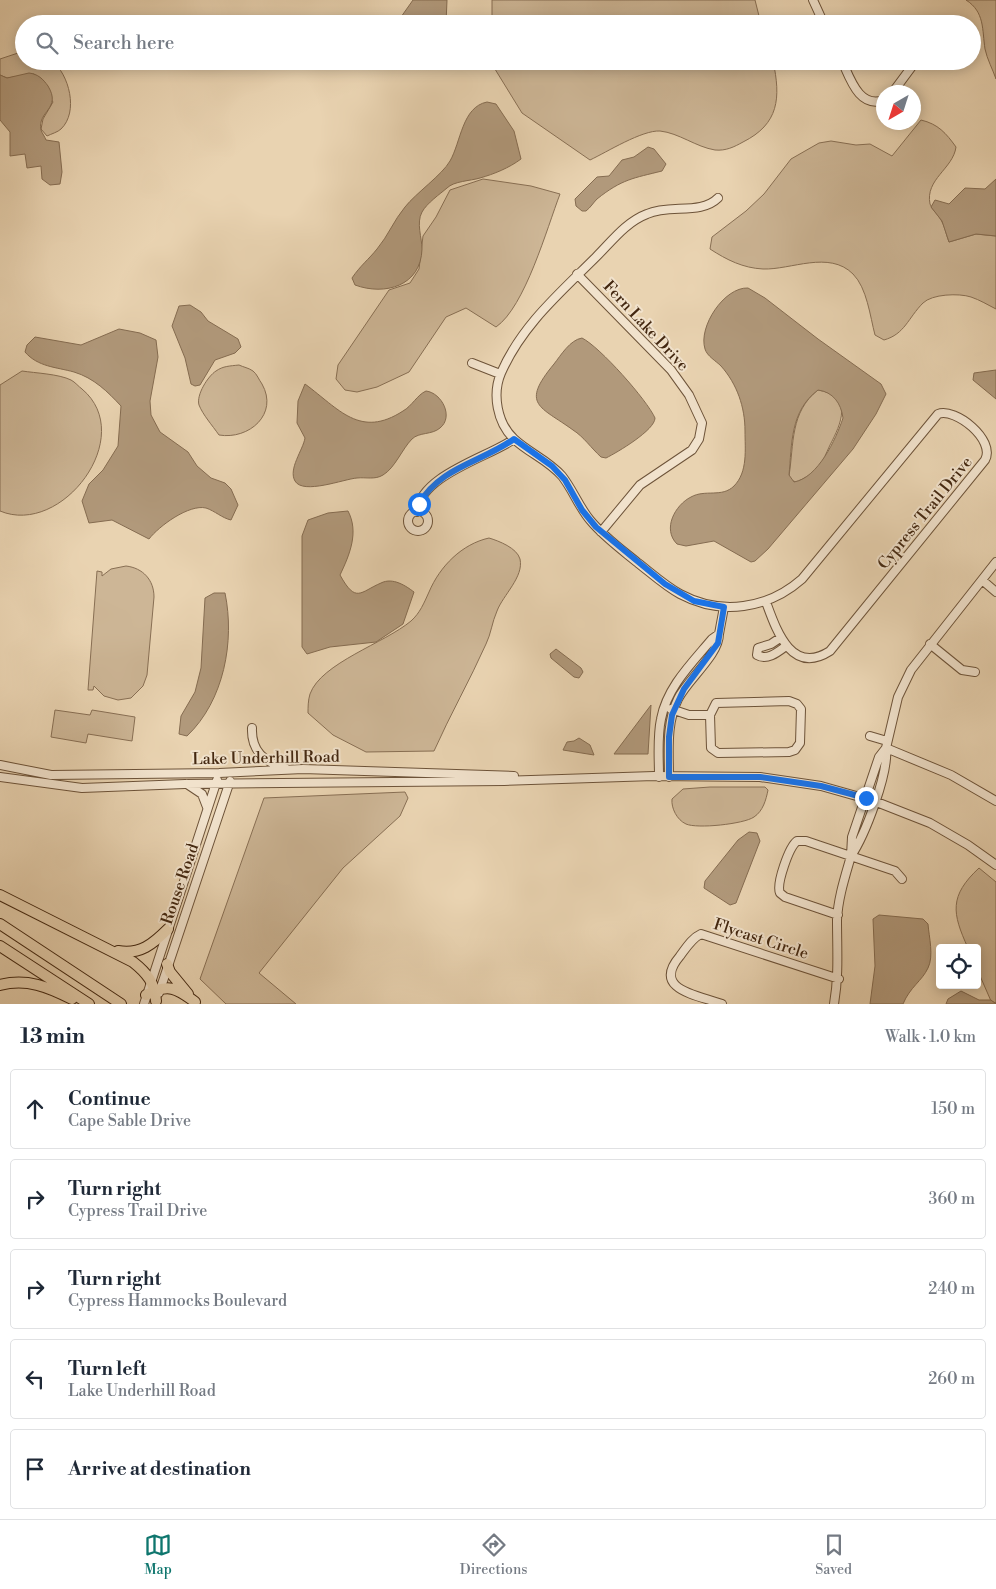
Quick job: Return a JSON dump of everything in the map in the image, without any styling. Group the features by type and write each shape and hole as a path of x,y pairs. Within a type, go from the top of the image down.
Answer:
{"highway":[{"path":"0,895 113,950 133,962 145,972 153,995 173,989 196,1003"},
{"path":"0,924 121,1004"},
{"path":"113,950 128,953 140,951 150,946 168,929"},
{"path":"0,946 89,1004"},
{"path":"168,964 170,972 196,1003"},
{"path":"0,985 16,981 31,982 82,1004"}],"street":[{"path":"813,0 820,15"},
{"path":"846,70 857,93 873,102 876,101"},
{"path":"899,85 910,70"},
{"name":"Cypress Trail Drive","path":"718,198 706,207 664,209 640,217 621,231 539,313 511,353 500,374 496,393 498,411 503,423 514,439 556,470 582,510 601,532 677,593 702,604 724,607 766,602 788,590 807,575 935,416 944,412 955,414 986,440 989,451 985,460 836,646 825,654 812,657 798,654 786,646 780,638 766,602"},
{"name":"Fern Lake Drive","path":"578,274 672,370 691,399 702,423 701,434 694,447 642,483 601,532"},
{"path":"472,363 500,374"},
{"path":"418,512 421,500 447,474 466,463 499,449 514,439"},
{"path":"851,856 862,840 887,760 887,744 902,686 912,668 930,644 996,562"},
{"path":"982,580 996,592"},
{"path":"669,777 669,730 674,710 682,691 718,643 724,607"},
{"path":"659,776 659,732 664,707 676,684 712,639 719,634"},
{"path":"780,638 771,644 758,648 757,655 763,657 771,656 786,646"},
{"path":"930,644 962,670 975,672"},
{"path":"696,658 703,664"},
{"path":"788,701 797,704 801,709 800,743 795,750 789,752 718,752 711,748 710,715 716,703 788,701"},
{"path":"664,707 690,715 710,715"},
{"path":"252,728 253,743 263,758 274,765 292,770"},
{"path":"870,736 946,773 996,801"},
{"path":"834,1004 839,980 838,915 841,892 851,856 852,837 878,758 887,744"},
{"name":"Lake Underhill Road","path":"0,765 51,775 234,773 292,770 446,772 534,779"},
{"name":"Rouse Road","path":"153,995 168,929 219,773"},
{"name":"Rouse Road","path":"153,995 168,964 234,773"},
{"name":"Lake Underhill Road","path":"0,777 43,785 82,788 229,783 659,776 760,777 821,786 866,798 945,832 996,865"},
{"path":"185,784 202,794 207,807"},
{"path":"838,915 785,898 779,891 779,885 791,848 798,841 806,841 895,872 902,880"},
{"name":"Flycast Circle","path":"722,1004 677,988 670,977 670,968 696,936 701,934 839,980"}],"shaded area":[{"path":"413,0 447,0 446,15 402,15"},
{"path":"492,0 755,0 759,15 492,15"},
{"path":"966,0 996,0 996,79 985,49 981,15"},
{"path":"15,54 15,70 60,70 67,84 71,103 70,113 60,130 47,136 41,129 43,119 53,102 34,74 7,78 0,75 0,59"},
{"path":"496,70 774,70 777,87 774,109 764,127 740,144 723,150 701,146 674,134 660,131 634,138 590,160 522,113"},
{"path":"29,73 35,74 42,79 52,94 51,105 42,118 41,130 46,140 59,142 62,172 60,184 50,185 42,179 41,166 27,168 25,154 10,156 10,132 0,120 0,75 7,78"},
{"path":"487,102 496,104 514,131 521,159 496,173 450,186 427,205 419,221 422,249 420,262 408,280 389,288 366,288 355,285 352,278 381,244 401,212 450,161 463,126 472,111 479,105"},
{"path":"921,120 941,130 956,147 950,162 935,181 930,195 930,204 942,222 949,242 976,234 996,236 996,309 966,296 946,295 933,298 923,303 902,330 884,340 875,335 862,287 853,274 843,267 833,263 821,262 763,269 735,263 710,249 712,237 746,211 764,194 791,159 819,143 831,141 856,145 870,144 892,156 913,130 921,130"},
{"path":"648,147 654,149 666,164 662,171 621,183 597,199 586,211 582,211 576,206 575,199 597,177 609,176 622,160 634,157"},
{"path":"483,179 531,186 560,194 526,285 507,317 496,327 466,308 446,317 409,372 377,387 357,392 345,390 336,379 338,365 389,290 410,283 419,269 423,236 436,217 450,190"},
{"path":"996,179 996,236 976,234 949,242 942,221 931,207 935,200 949,204 965,188 985,189"},
{"path":"748,288 765,298 881,384 886,394 876,414 853,449 768,549 755,561 751,562 714,541 686,546 677,544 671,531 672,518 685,501 696,495 729,490 742,474 744,467 745,422 742,405 732,380 706,352 704,340 705,330 715,310 730,294 739,289","holes":["818,390 832,396 838,403 843,418 831,446 818,466 803,479 794,482 789,475 792,440 797,418 809,398"]},
{"path":"190,305 201,312 208,321 238,339 241,347 235,353 215,360 200,385 195,386 191,384 185,358 172,326 179,306"},
{"path":"119,329 140,333 156,340 158,357 150,401 151,415 160,432 188,452 197,466 211,478 225,483 231,489 238,505 231,520 206,508 191,509 167,522 149,539 112,520 89,523 82,501 89,484 103,470 118,446 121,406 106,391 88,378 74,372 41,364 25,352 27,345 35,337 81,345"},
{"path":"582,338 600,352 622,375 643,399 655,418 643,434 606,458 601,457 577,433 544,409 538,403 536,397 538,388 544,378 563,352 578,339"},
{"path":"239,365 257,375 266,395 267,405 264,415 250,429 241,433 219,435 201,409 199,396 206,381 213,373 224,367"},
{"path":"996,370 996,399 973,380 974,373"},
{"path":"22,371 60,376 74,382 82,389 97,409 102,432 97,455 85,477 68,496 47,510 24,515 0,511 0,385"},
{"path":"305,384 340,411 362,421 374,422 388,419 406,409 426,391 437,396 441,401 446,412 446,418 437,430 418,435 412,439 391,468 380,477 357,478 306,487 299,485 293,476 293,471 305,438 297,423 298,401"},
{"path":"818,390 829,393 837,398 841,405 841,420 819,467 810,475 796,482 791,480 789,476 795,429 802,408"},
{"path":"348,511 353,527 353,535 350,551 340,575 345,584 354,593 359,593 390,581 399,583 414,592 403,624 376,642 330,647 307,654 302,647 302,536 308,520 328,513"},
{"path":"489,538 512,548 520,559 519,572 495,615 486,644 434,751 366,752 333,735 308,713 308,701 316,683 340,663 411,621 419,611 439,573 446,565 470,545"},
{"path":"126,566 138,569 150,580 154,597 147,675 143,686 131,698 118,700 104,696 94,686 93,690 88,690 97,571 102,572 102,576 111,569"},
{"path":"214,593 225,593 228,611 227,650 224,669 210,706 200,722 187,736 179,734 181,716 195,692 201,668 205,598"},
{"path":"556,649 581,668 583,672 579,678 574,677 551,658 550,654"},
{"path":"651,705 648,754 614,754"},
{"path":"55,710 90,715 92,710 135,717 132,741 88,734 86,743 51,737"},
{"path":"579,738 590,745 594,755 563,750 567,742"},
{"path":"765,787 768,790 762,808 757,815 749,820 731,824 700,826 686,824 680,820 672,806 672,799 683,789"},
{"path":"405,792 408,798 400,816 343,868 259,973 296,1004 226,1004 200,979 264,798"},
{"path":"749,832 757,833 760,841 736,903 730,905 704,888 705,881 738,840"},
{"path":"979,868 996,882 996,1003 991,1001 981,978 981,944 966,944 959,925 956,905 962,887"},
{"path":"879,915 923,919 928,924 931,952 930,963 903,1004 870,1004 875,966 873,919"},
{"path":"961,991 979,1000 991,1000 996,1004 946,1004 948,999"}],"route":[{"path":"419,504 432,487 450,472 499,449 514,439 552,466 565,480 578,504 596,527 665,584 677,593 694,601 724,607 719,642 684,689 672,715 669,737 669,777 760,777 821,786 866,798"}]}
